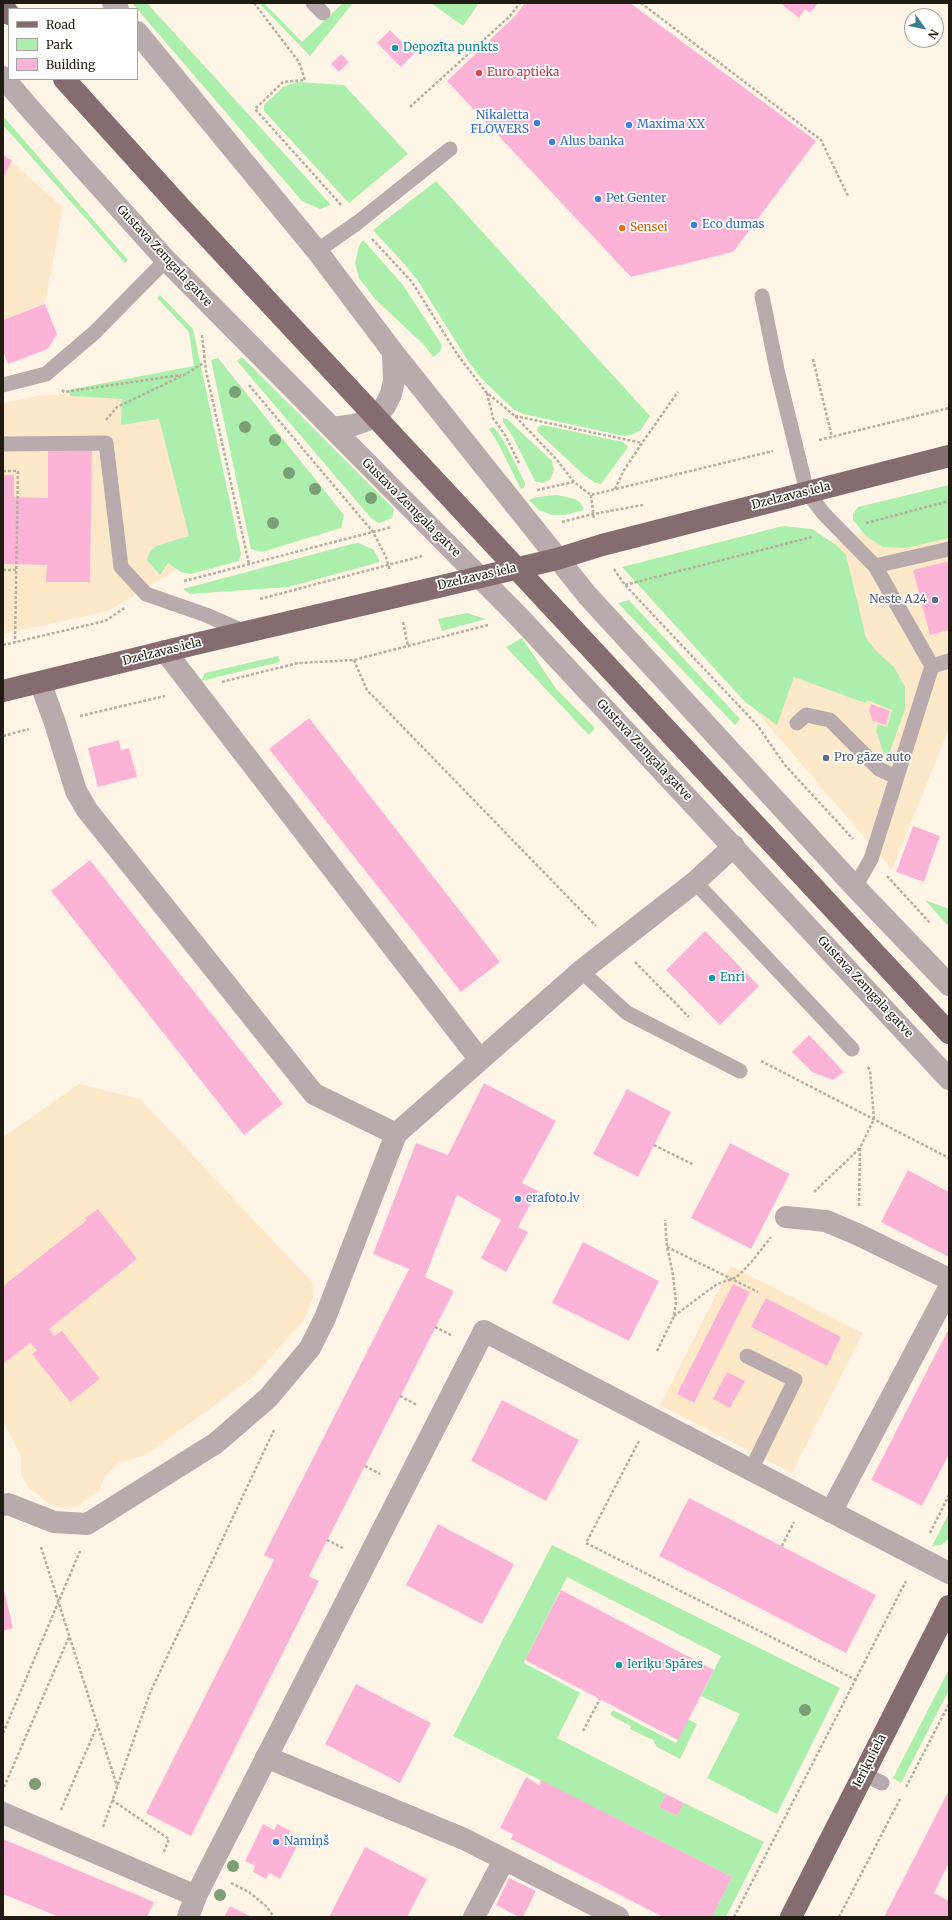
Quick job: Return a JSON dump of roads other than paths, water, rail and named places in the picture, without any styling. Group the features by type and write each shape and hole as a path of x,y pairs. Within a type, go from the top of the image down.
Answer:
{"main road":[{"path":"65,80 186,214 949,1033"},
{"name":"Dzelzavas iela","path":"3,691 165,651 557,559 602,545 949,456"},
{"name":"Ieriķu iela","path":"791,1917 872,1779 949,1606"}],"street":[{"path":"138,33 317,250 393,352 592,601 855,887 949,985"},
{"name":"Gustava Zemgala gatve","path":"3,77 166,260 520,618 949,1078"},
{"path":"332,428 354,425 368,420 378,414 385,406 394,380 393,352"},
{"path":"165,651 480,1060"},
{"path":"40,682 56,722 76,791 87,810 314,1094 396,1134"},
{"path":"5,1499 54,1522 87,1524 216,1443 268,1398 310,1348 325,1318 396,1134 581,971 696,882 734,846"},
{"path":"786,1218 826,1221 859,1235 949,1279"},
{"path":"831,1512 949,1288"},
{"path":"188,1917 196,1896 266,1757 484,1331 949,1573"},
{"path":"266,1757 464,1839 618,1917"},
{"path":"3,1813 196,1896"},
{"path":"474,1917 504,1860"}],"lane":[{"path":"317,250 357,222 450,149"},
{"path":"3,385 46,374 94,333 166,260"},
{"path":"762,296 777,370 807,492 824,514 875,566 932,666 871,859 855,887"},
{"path":"3,444 106,443 121,567 146,594 206,615 245,632"},
{"path":"875,566 949,549"},
{"path":"932,666 949,661"},
{"path":"797,723 806,715 830,720 879,770 896,777"},
{"path":"696,882 852,1049"},
{"path":"581,971 627,1013 740,1071"},
{"path":"747,1356 795,1380 751,1470"}],"place":[{"name":"Depozīta punkts","path":"395,48"},
{"name":"Euro aptieka","path":"479,73"},
{"name":"Nikaletta FLOWERS","path":"537,123"},
{"name":"Maxima XX","path":"629,125"},
{"name":"Alus banka","path":"552,142"},
{"name":"Pet Genter","path":"598,199"},
{"name":"Eco dumas","path":"694,225"},
{"name":"Sensei","path":"622,228"},
{"name":"Neste A24","path":"935,600"},
{"name":"Pro gāze auto","path":"826,758"},
{"name":"Enri","path":"712,978"},
{"name":"erafoto.lv","path":"518,1199"},
{"name":"Ieriķu Spāres","path":"619,1665"},
{"name":"Namiņš","path":"276,1842"}]}
